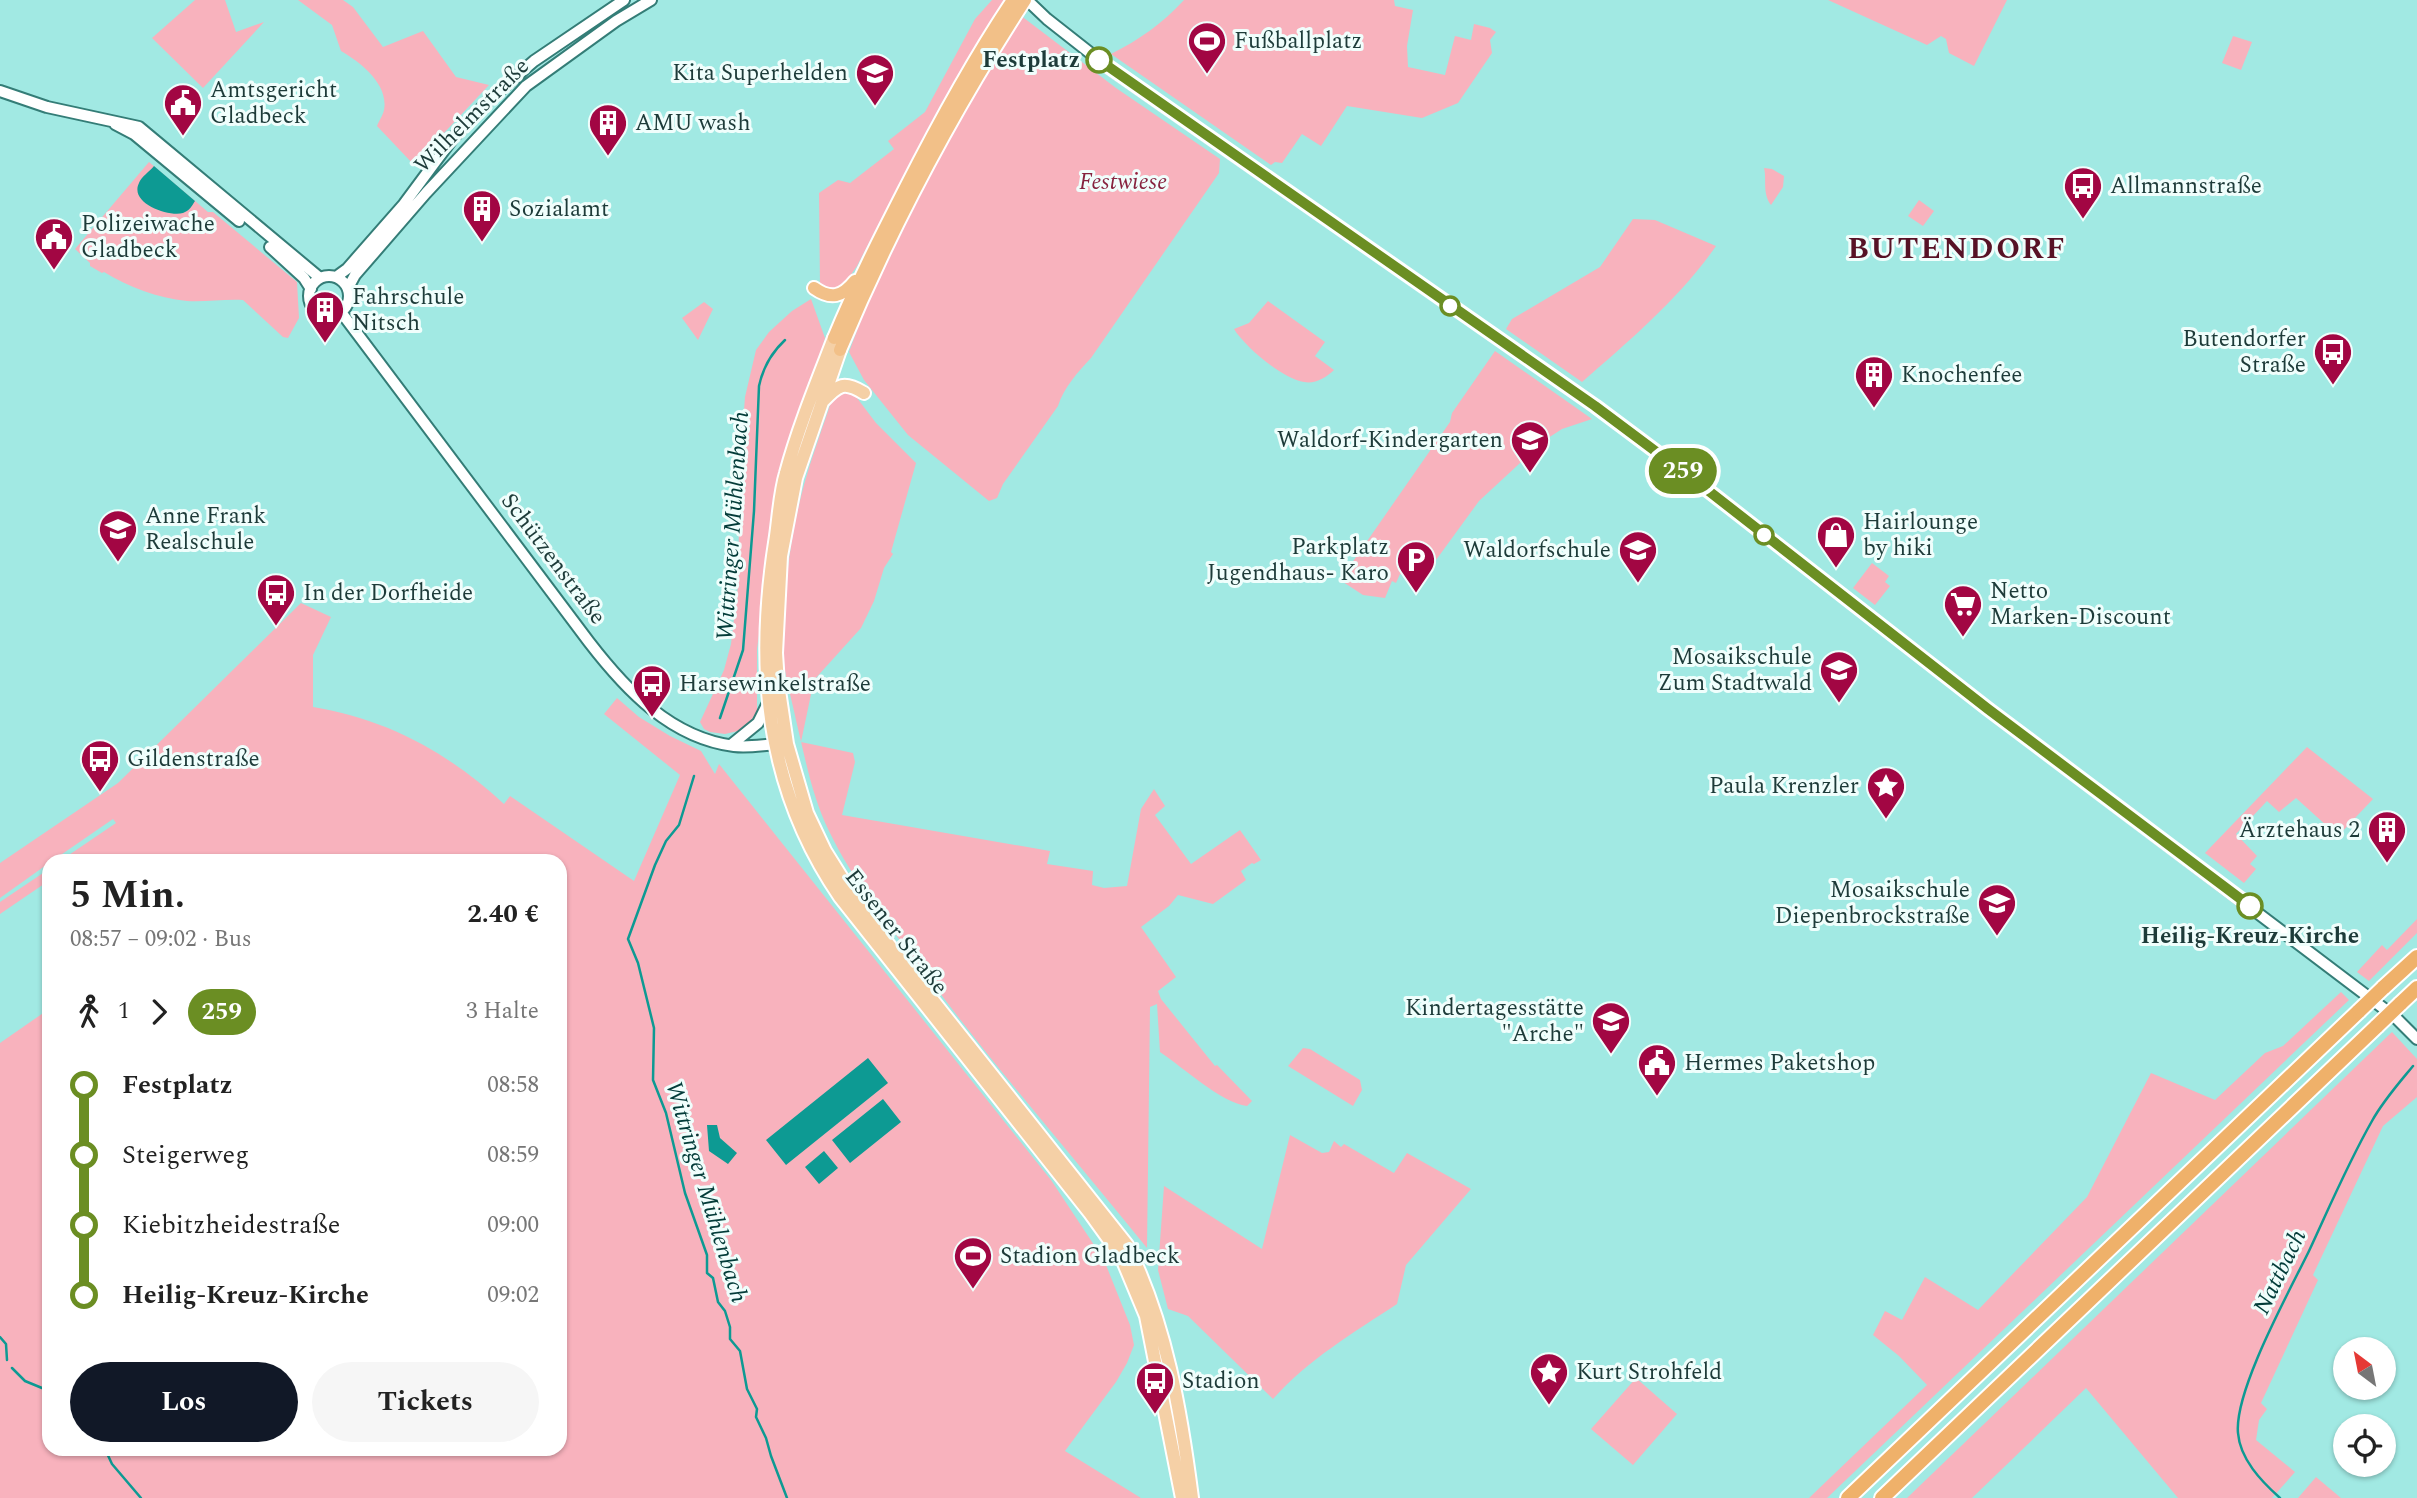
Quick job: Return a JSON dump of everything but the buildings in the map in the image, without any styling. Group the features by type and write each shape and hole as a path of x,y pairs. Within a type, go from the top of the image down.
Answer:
{"highway":[{"path":"837,344 865,267 943,115 984,43 1013,0"},
{"path":"837,344 951,121 1028,2"},
{"path":"814,288 831,296 841,295 865,267"},
{"path":"1848,1498 2417,957"},
{"path":"1882,1498 2417,988"}],"main road":[{"name":"Wilhelmstraße","path":"336,277 347,269 404,204 453,138 490,99 534,61 624,0"},
{"name":"Wilhelmstraße","path":"348,288 355,275 426,193 526,86 651,0"},
{"path":"1028,2 1101,62 1667,459 1988,709 2395,1017 2417,1040"},
{"path":"0,91 47,107 115,124 141,140 304,278 310,289 310,303 316,311 329,316 341,312 349,299 348,288 336,277 320,278 139,127 128,123 115,124"},
{"path":"310,289 320,278"},
{"name":"Schützenstraße","path":"341,312 619,680 637,698 671,722 698,736 732,745 757,747 781,744"},
{"name":"Essener Straße","path":"837,344 796,478 781,556 776,653 781,744 807,813 825,851 865,915 1126,1245 1148,1290 1162,1334 1185,1446 1192,1498"},
{"name":"Essener Straße","path":"837,344 785,474 766,613 769,701 781,744 795,815 825,874 858,921 1090,1213 1121,1256 1146,1316 1182,1498"},
{"path":"820,404 833,390 842,386 864,393"},
{"path":"732,745 758,723 769,701"}],"green space":[{"path":"195,0 225,0 236,32 264,22 203,88 152,38"},
{"path":"298,0 343,0 353,7 383,47 423,31 456,77 489,85 414,165 377,126 383,112 384,100 378,83 356,61 341,51 332,25"},
{"path":"992,0 1005,0 941,104 857,266 845,283 835,291 820,287 819,193 838,180 850,183 894,149 888,141 925,112 975,19"},
{"path":"1184,0 1394,0 1395,6 1413,10 1407,46 1408,67 1445,75 1455,36 1471,40 1474,24 1496,32 1490,40 1492,53 1458,103 1422,118 1347,106 1321,146 1302,134 1282,163 1275,162 1271,165 1111,54 1150,30"},
{"path":"1828,0 2007,0 1974,66 1949,53 1946,39 1941,36 1927,45"},
{"name":"Festwiese","path":"1020,15 1116,88 1220,159 1219,173 1091,358 1076,374 1058,406 1003,484 997,498 989,501 908,435 864,380 849,352 867,304 955,123"},
{"path":"2233,36 2252,42 2241,70 2222,63"},
{"path":"149,162 297,282 299,318 288,338 283,337 243,300 187,301 154,294 102,273 90,266 75,249"},
{"path":"1764,168 1784,176 1783,187 1771,205 1766,191"},
{"path":"1919,200 1934,211 1923,226 1908,216"},
{"path":"1633,219 1655,220 1716,246 1670,301 1582,382 1506,329 1512,319 1600,267"},
{"path":"811,299 825,338 772,537 757,649 757,712 748,725 738,731 725,734 710,732 704,729 700,722 724,670 731,644 738,585 740,464 745,397 756,350 769,332 792,311"},
{"path":"1268,301 1325,342 1315,356 1334,370 1331,373 1312,382 1295,380 1265,361 1239,336 1234,329 1249,323"},
{"path":"704,302 713,309 698,340 682,318"},
{"path":"1495,351 1592,419 1562,429 1545,440 1479,501 1420,582 1400,574 1396,583 1392,581 1385,598 1363,595 1340,580 1450,422 1452,413"},
{"path":"849,392 854,394 876,423 916,463 891,552 893,554 884,568 874,601 861,628 814,680 801,742 783,657 788,565 804,485 832,399 840,393"},
{"path":"1872,563 1889,576 1885,582 1890,586 1875,605 1853,588"},
{"path":"301,603 331,617 313,655 313,707 366,720 416,741 461,769 504,804 510,796 634,881 680,775 604,714 617,698 639,717 701,751 715,774 719,764 1051,1180 1104,1260 1130,1325 1134,1345 1116,1382 1065,1451 1141,1498 0,1498 0,1043 42,1014 42,1456 567,1456 567,854 70,854 116,823 113,819 62,854 42,854 42,868 0,898 0,863 118,783"},
{"path":"801,742 853,753 855,762 842,815 1050,851 1047,864 1093,871 1092,885 1104,888 1127,886 1141,809 1154,789 1165,806 1155,815 1191,864 1240,830 1261,860 1241,871 1246,880 1213,904 1178,895 1169,906 1141,927 1176,977 1158,991 1161,999 1215,1066 1217,1065 1252,1101 1247,1106 1225,1098 1160,1052 1157,1004 1150,1007 1147,1248 976,1039 860,885 823,818"},
{"path":"2307,747 2373,799 2338,836 2296,798 2279,812 2267,801 2236,834 2257,856 2250,864 2256,869 2244,883 2205,853"},
{"path":"42,874 42,885 0,914 0,902"},
{"path":"2417,919 2417,933 2369,981 2357,972 2382,945 2387,950"},
{"path":"2341,992 2349,1000 1827,1498 1809,1498 1927,1385 1899,1356 1873,1335 1885,1311 1902,1320 1925,1277 1978,1310 2087,1197 2151,1073 2215,1100 2265,1053 2283,1046"},
{"path":"2392,1032 2417,1059 2417,1097 2383,1126 2313,1275 2318,1280 2261,1403 2267,1409 2259,1420 2256,1440 2295,1472 2272,1498 2178,1498 2086,1388 1972,1498 1907,1498"},
{"path":"1303,1048 1310,1049 1360,1080 1362,1090 1353,1106 1288,1066"},
{"path":"1290,1135 1322,1153 1329,1152 1334,1141 1341,1147 1344,1144 1394,1173 1407,1153 1471,1189 1406,1265 1397,1304 1316,1359 1273,1399 1188,1316 1168,1309 1158,1270 1164,1186 1262,1249"},
{"path":"1636,1378 1677,1414 1633,1465 1591,1429"},
{"path":"2316,1477 2341,1498 2298,1498"}],"water":[{"path":"154,166 195,201 187,211 176,214 160,211 140,197 137,190 140,181"},
{"path":"868,1058 888,1083 786,1165 766,1140"},
{"path":"883,1099 901,1122 850,1163 832,1140"},
{"path":"707,1125 717,1125 720,1138 737,1153 728,1164 709,1151"},
{"path":"824,1151 838,1168 819,1184 805,1167"}],"waterway":[{"name":"Wittringer Mühlenbach","path":"720,718 743,650 754,511 759,386 768,361 785,340"},
{"name":"Wittringer Mühlenbach","path":"694,776 679,825 666,841 655,865 628,939 638,963 654,1028 653,1080 666,1113 685,1193 707,1255 707,1273 713,1278 718,1302 725,1311 730,1327 730,1339 740,1351 747,1389 757,1409 756,1417 787,1498"},
{"name":"Nattbach","path":"2280,1498 2253,1469 2243,1452 2238,1433 2239,1415 2245,1393 2264,1342 2355,1153 2381,1106 2413,1066"},
{"path":"0,1337 6,1344 7,1360"},
{"path":"12,1368 25,1381 42,1388"},
{"path":"108,1456 141,1498"}],"bus line":[{"name":"259","path":"1099,60 1595,406 1710,492 1988,709 2250,906"}],"place":[{"name":"Festplatz","path":"1099,60"},
{"name":"Fußballplatz","path":"1207,75"},
{"name":"Kita Superhelden","path":"875,107"},
{"name":"Amtsgericht Gladbeck","path":"183,137"},
{"name":"AMU wash","path":"608,157"},
{"name":"Allmannstraße","path":"2083,220"},
{"name":"Sozialamt","path":"482,243"},
{"name":"Polizeiwache Gladbeck","path":"54,271"},
{"name":"Fahrschule Nitsch","path":"325,344"},
{"name":"Butendorfer Straße","path":"2333,386"},
{"name":"Knochenfee","path":"1874,409"},
{"name":"Waldorf-Kindergarten","path":"1530,474"},
{"name":"Anne Frank Realschule","path":"118,563"},
{"name":"Hairlounge by hiki","path":"1836,569"},
{"name":"Waldorfschule","path":"1638,584"},
{"name":"Parkplatz Jugendhaus- Karo","path":"1416,594"},
{"name":"In der Dorfheide","path":"276,627"},
{"name":"Netto Marken-Discount","path":"1963,638"},
{"name":"Mosaikschule Zum Stadtwald","path":"1839,704"},
{"name":"Harsewinkelstraße","path":"652,718"},
{"name":"Gildenstraße","path":"100,793"},
{"name":"Paula Krenzler","path":"1886,820"},
{"name":"Ärztehaus 2","path":"2387,864"},
{"name":"Heilig-Kreuz-Kirche","path":"2250,906"},
{"name":"Mosaikschule Diepenbrockstraße","path":"1997,937"},
{"name":"Kindertagesstätte \"Arche\"","path":"1611,1055"},
{"name":"Hermes Paketshop","path":"1657,1097"},
{"name":"Stadion Gladbeck","path":"973,1290"},
{"name":"Kurt Strohfeld","path":"1549,1406"},
{"name":"Stadion","path":"1155,1415"}],"district":[{"name":"BUTENDORF","path":"1957,249"}]}
